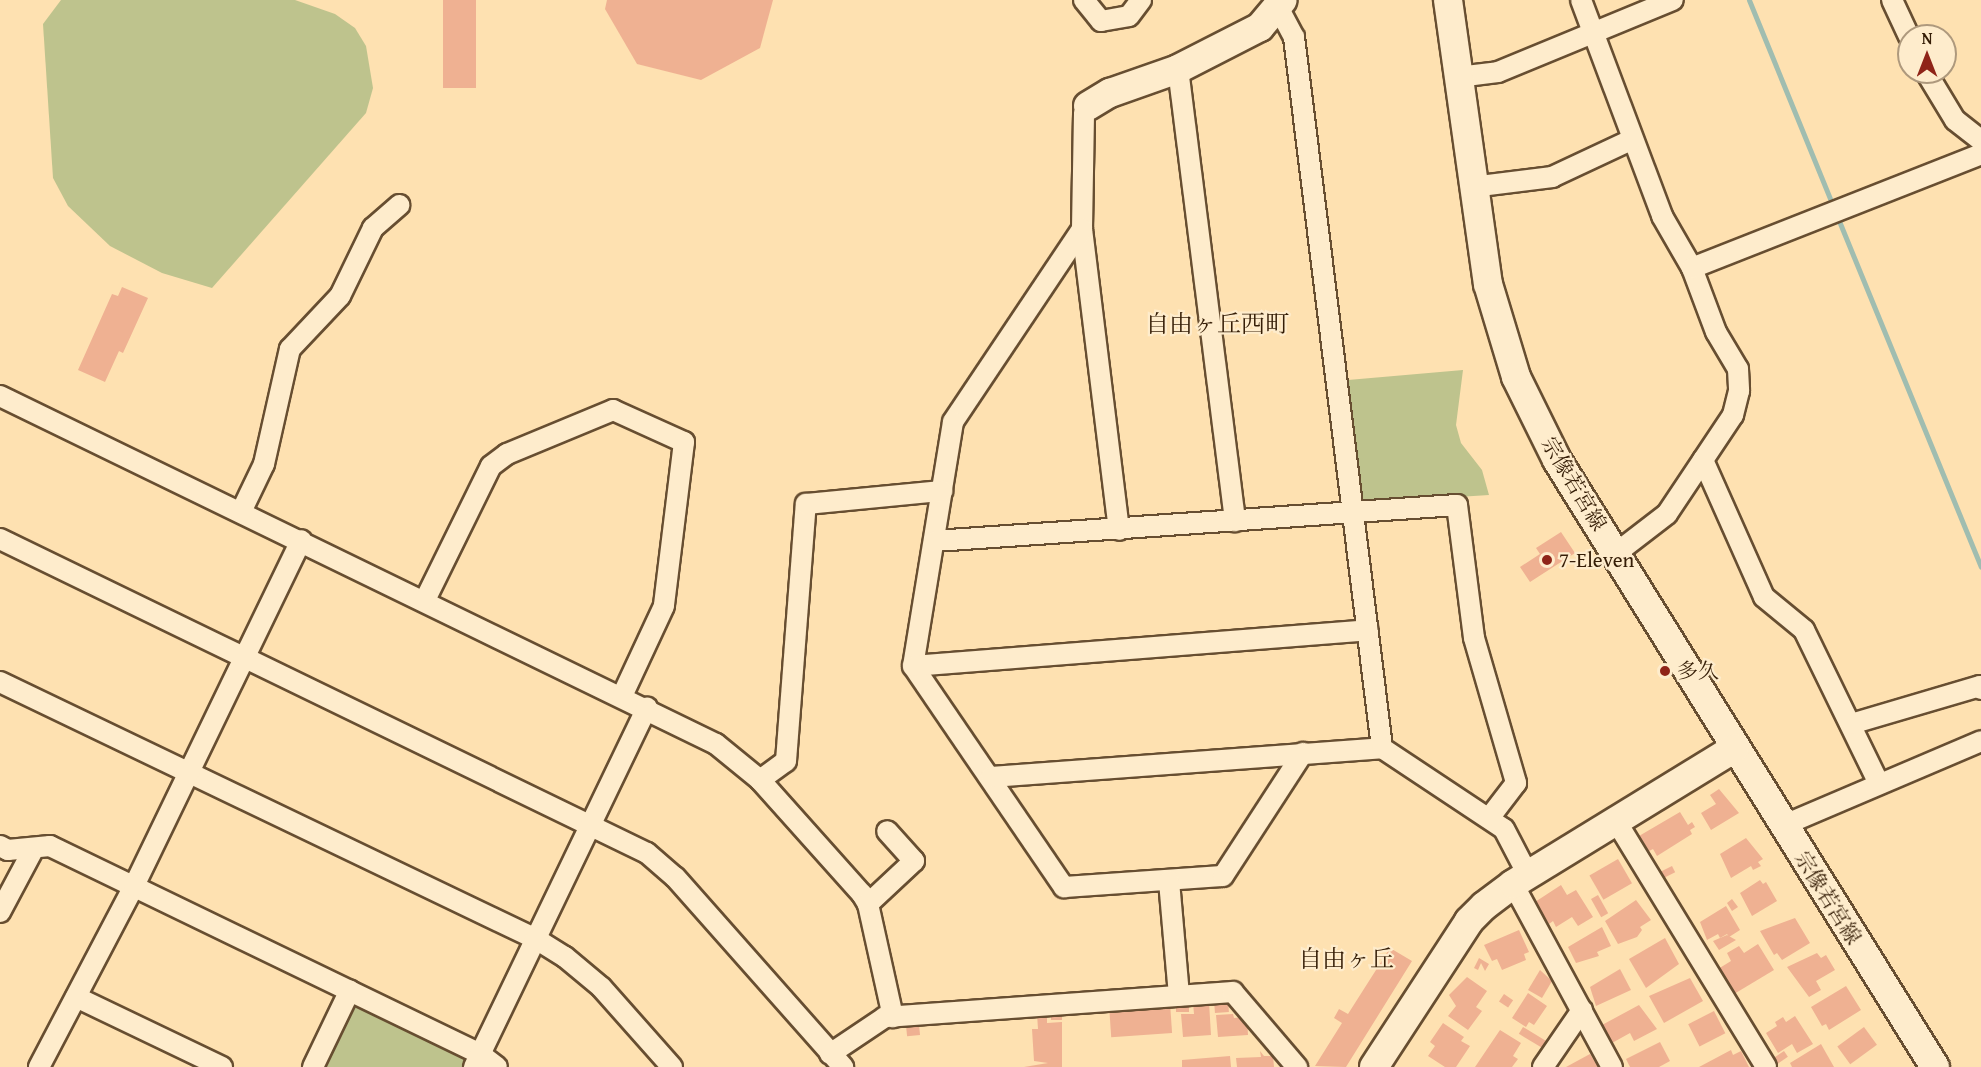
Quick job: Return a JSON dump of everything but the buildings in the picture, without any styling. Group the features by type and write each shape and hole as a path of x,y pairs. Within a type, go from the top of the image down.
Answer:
{"main road":[{"name":"宗像若宮線","path":"1448,0 1472,188 1488,284 1516,377 1557,460 1782,826 1935,1067"},
{"path":"1088,106 1110,93 1178,69 1260,27 1281,4"},
{"path":"1374,1067 1469,921 1521,879 1736,748"}],"street":[{"path":"1084,0 1101,21 1129,16 1141,0"},
{"path":"1581,0 1662,216 1692,268 1716,332 1728,348 1737,369 1739,392 1733,415 1667,514 1615,554"},
{"path":"1458,77 1498,72 1673,0"},
{"path":"1892,0 1904,24"},
{"path":"1281,4 1294,37 1355,512 1382,748"},
{"path":"1178,69 1235,521"},
{"path":"1933,84 1955,120 1981,140"},
{"path":"1088,106 1084,114 1082,229 1119,530"},
{"path":"1472,188 1552,177 1634,139"},
{"path":"1692,268 1981,154"},
{"path":"241,512 264,464 290,349 340,296 373,228 399,205"},
{"path":"1082,229 953,422 913,666 1064,887 1224,876 1304,753"},
{"path":"0,396 648,708 716,744 760,780 868,904 893,1017"},
{"path":"425,600 491,466 507,454 613,410 684,442 664,606 622,696"},
{"path":"1703,460 1764,597 1804,630 1879,784"},
{"path":"760,780 786,761 806,504 942,491"},
{"path":"935,541 1457,505 1474,638 1516,783 1490,817"},
{"path":"0,539 648,853 675,877 837,1060 885,1017 1233,992 1297,1067"},
{"path":"39,1067 134,886 301,540"},
{"path":"913,666 1368,630"},
{"path":"0,682 536,939 566,957 601,987 672,1067"},
{"path":"1851,724 1980,686 1981,689"},
{"path":"477,1060 594,825 648,708"},
{"path":"1782,826 1981,741"},
{"path":"991,777 1382,748 1490,817 1504,829 1521,879 1582,1010 1612,1067"},
{"path":"1616,821 1766,1067"},
{"path":"868,904 914,861 887,831"},
{"path":"0,846 33,849 50,846 350,990 477,1060 497,1067"},
{"path":"0,912 33,849"},
{"path":"1169,881 1179,996"},
{"path":"313,1067 350,990"},
{"path":"76,997 222,1067"},
{"path":"1544,1067 1582,1010"}],"green space":[{"path":"61,0 295,0 335,14 355,28 366,46 373,88 366,113 212,288 162,273 110,246 68,206 53,178 43,24"},
{"path":"1463,370 1456,425 1461,443 1482,470 1489,495 1364,503 1359,498 1348,380"},
{"path":"357,1002 468,1056 465,1067 319,1067 349,1004"}],"waterway":[{"path":"1749,0 1834,208"},
{"path":"1837,216 1981,567"}],"place":[{"name":"7-Eleven","path":"1547,560"},
{"name":"多久","path":"1665,671"}],"district":[{"name":"自由ヶ丘西町","path":"1217,324"},
{"name":"自由ヶ丘","path":"1346,959"}]}
